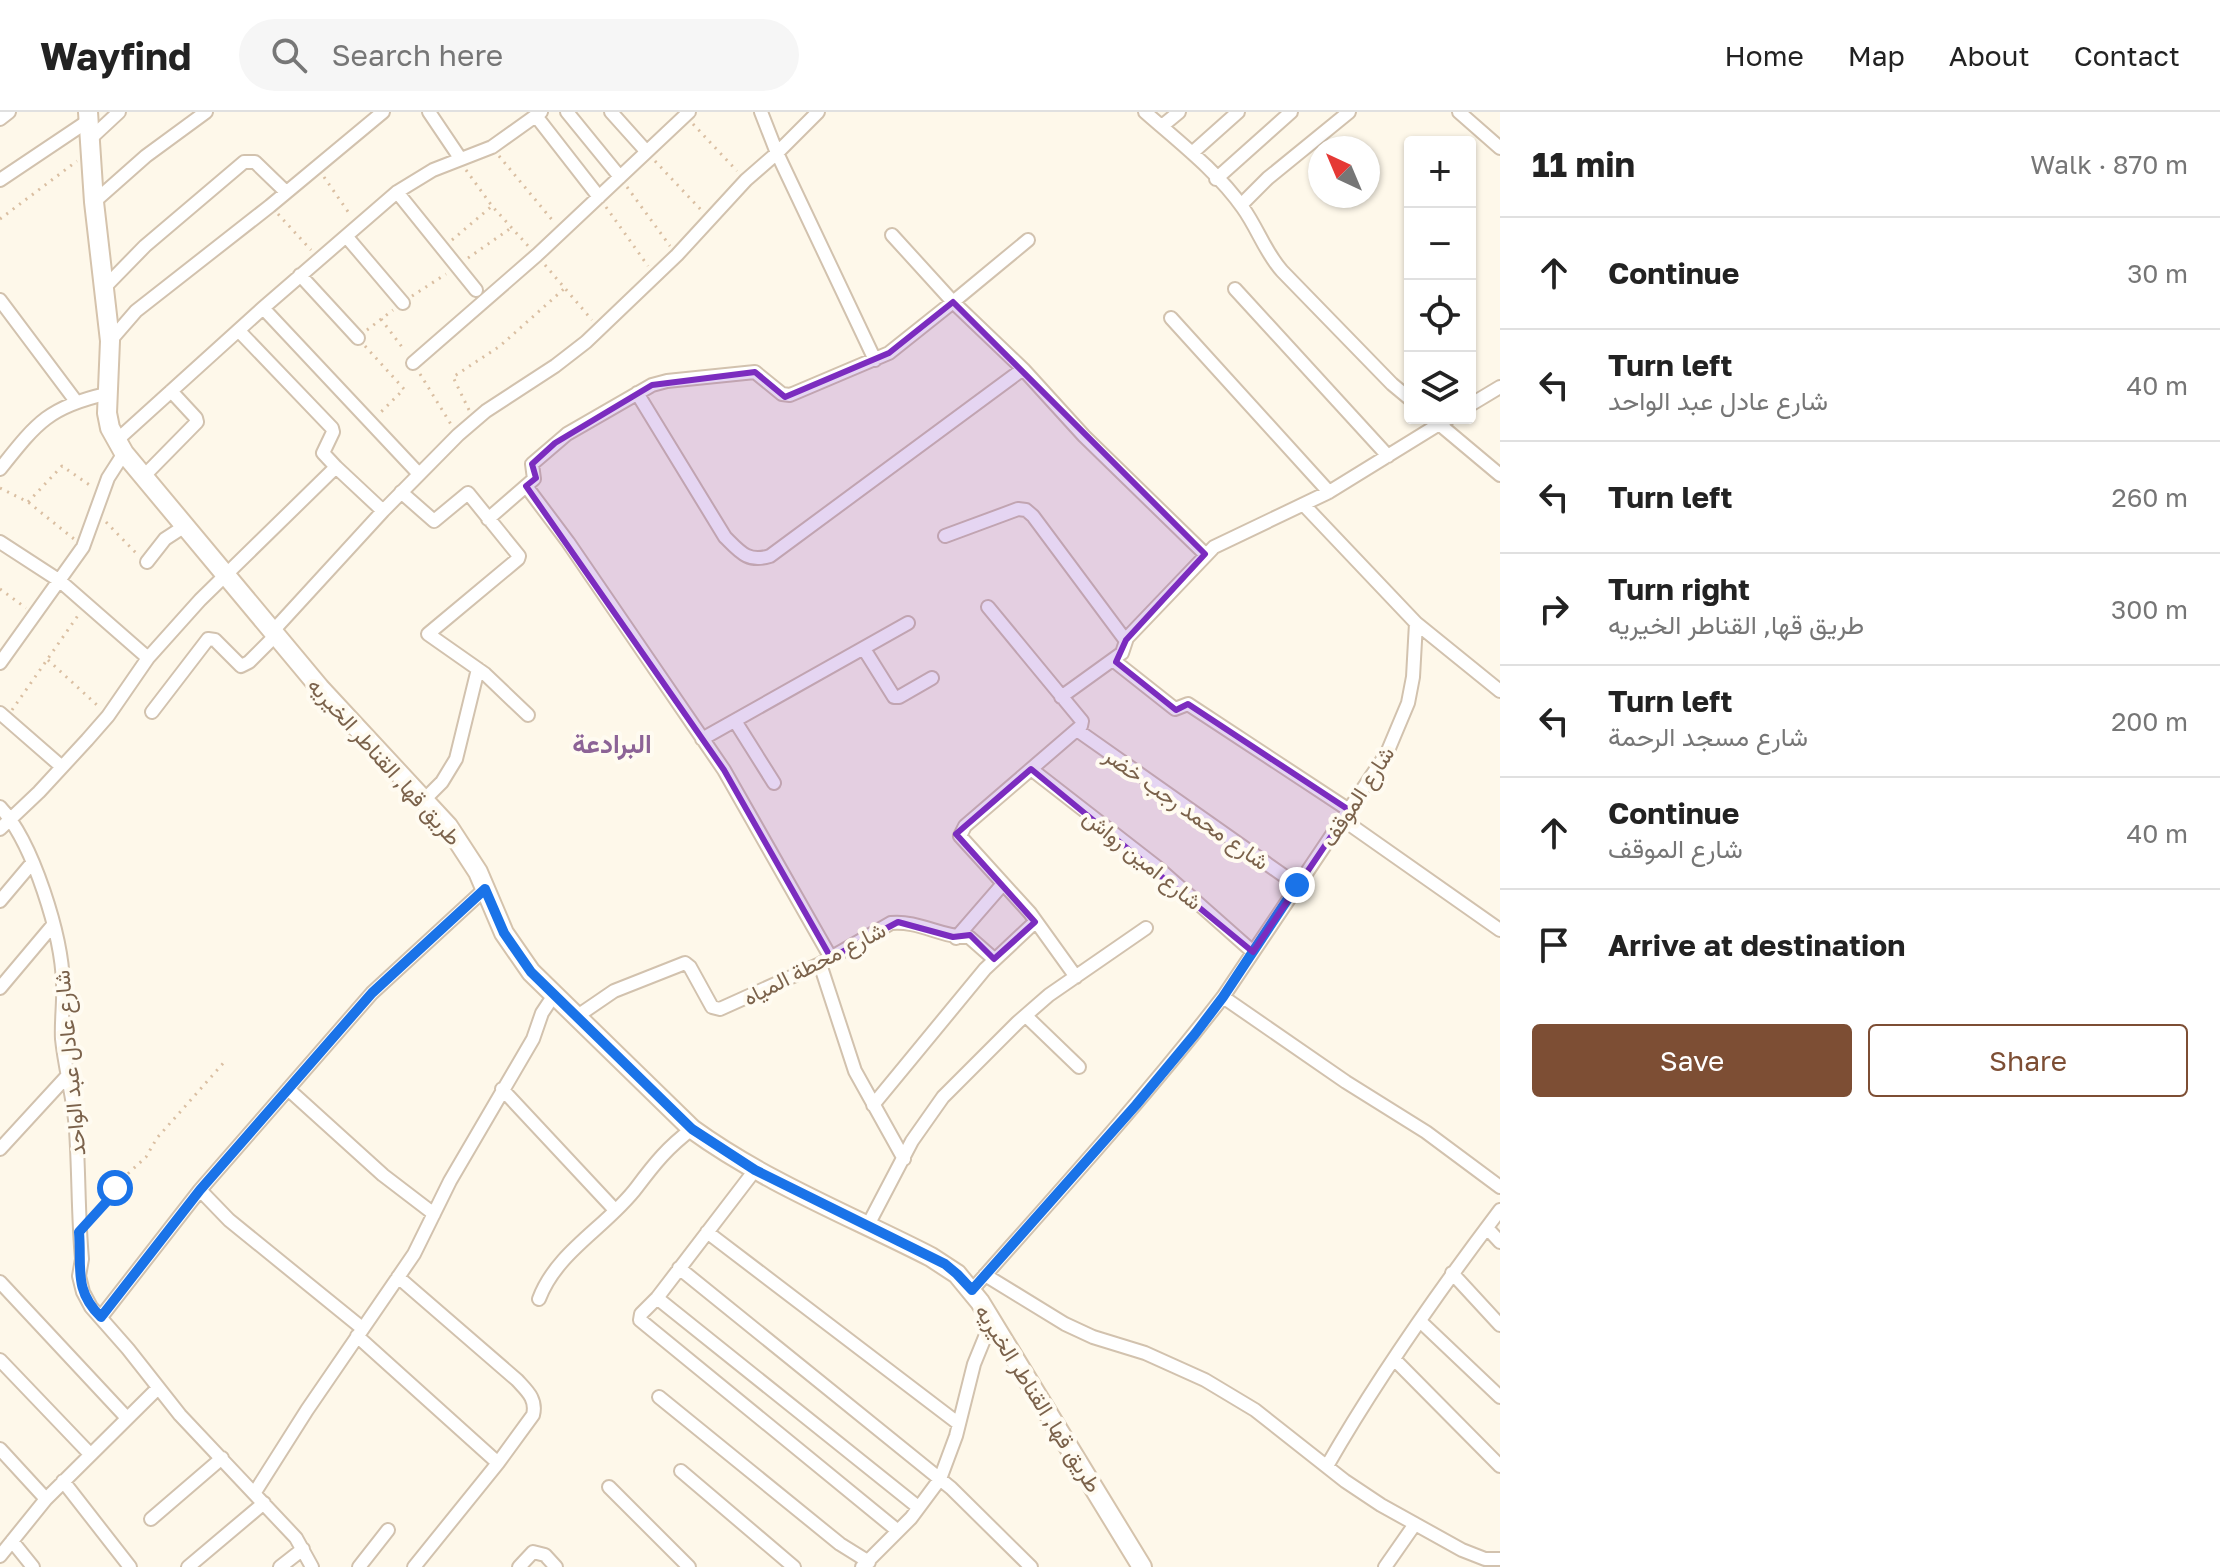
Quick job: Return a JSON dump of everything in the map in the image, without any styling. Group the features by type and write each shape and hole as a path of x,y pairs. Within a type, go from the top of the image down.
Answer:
{"street":[{"path":"0,119 9,112"},
{"path":"0,180 119,112"},
{"path":"94,202 146,156 206,112"},
{"path":"110,341 136,311 383,112"},
{"path":"429,112 460,158"},
{"path":"567,112 620,177"},
{"path":"611,112 646,151"},
{"path":"761,112 777,153 875,360"},
{"path":"152,712 208,639 215,640 241,666 249,662 383,511 458,435 474,420 563,360 600,329 656,277 746,180 818,112"},
{"path":"1145,112 1192,153 1241,205 1269,257 1404,394"},
{"path":"1162,126 1179,112"},
{"path":"1192,153 1238,112"},
{"path":"1216,179 1291,112"},
{"path":"1241,205 1268,178 1349,112"},
{"path":"1459,112 1500,148"},
{"path":"0,663 83,547 120,447 171,391 397,192 460,158 492,147 539,114 599,197"},
{"path":"413,363 537,255 687,114"},
{"name":"طريق قها, القناطر الخيريه","path":"89,131 110,341 107,413 120,447 274,634 459,841 512,947 531,972 576,1017 692,1129 755,1170 945,1264 972,1290 1142,1567"},
{"path":"104,288 145,246 244,162 255,162 286,192"},
{"path":"397,192 476,290"},
{"path":"892,235 1084,436 1205,554"},
{"path":"346,236 403,303"},
{"path":"488,519 535,477 533,462 555,443 637,393 660,382 752,372 782,394 790,395 875,360 901,345 1028,240"},
{"path":"300,275 358,338"},
{"path":"1235,289 1388,456"},
{"path":"0,300 75,400"},
{"path":"263,308 419,474"},
{"path":"1171,318 1329,492"},
{"path":"239,331 332,428 323,453 383,511"},
{"path":"637,393 725,537 744,556 758,560 770,556 1023,369"},
{"path":"1476,402 1500,388"},
{"path":"143,477 197,422 171,391"},
{"path":"0,469 52,413 75,400 106,394"},
{"path":"1061,697 1124,650 1126,641 1205,554 1223,541 1329,492 1434,424"},
{"path":"1444,424 1500,475"},
{"path":"0,829 108,716 148,658 226,575 336,467"},
{"path":"526,486 568,542 742,800 826,961 850,1060 904,1159"},
{"path":"401,492 434,521 468,493 518,559 428,634 478,669 528,715"},
{"path":"1304,505 1416,623 1500,691"},
{"path":"945,536 1018,509 1026,510 1126,641"},
{"path":"147,562 165,539 185,526"},
{"path":"0,542 60,581 148,658"},
{"path":"988,607 1082,721 1077,730 960,832 961,840 1030,913 1076,977"},
{"path":"702,739 908,623"},
{"name":"شارع الموقف","path":"972,1290 1156,1081 1223,997 1387,753 1399,729 1413,677 1416,623"},
{"path":"864,649 894,697 932,678"},
{"path":"1113,660 1175,709 1188,704 1346,814 1500,930"},
{"path":"424,800 442,782 456,759 478,669"},
{"path":"3,716 62,767"},
{"path":"735,721 774,783"},
{"name":"شارع محمد رجب خضر","path":"1077,730 1297,885"},
{"name":"شارع امين رواش","path":"1031,769 1157,867 1253,952"},
{"name":"شارع عادل عبد الواحد","path":"0,807 11,818 32,863 53,925 64,982 62,1038 76,1129 82,1259 79,1276 83,1292 91,1307 158,1388 255,1492 303,1549 312,1567"},
{"path":"0,901 32,863"},
{"path":"956,938 1002,885"},
{"path":"101,1317 200,1190 372,993 485,889"},
{"path":"873,1105 994,959 1035,922"},
{"name":"شارع محطة المياه","path":"576,1017 614,991 685,963 712,1007 720,1009 826,961 891,923 905,923 956,938 973,938 994,959"},
{"path":"0,988 53,925"},
{"path":"868,1225 921,1126 943,1097 1026,1016 1146,928"},
{"path":"255,1492 359,1332 414,1254 502,1089 533,1039 542,1013 554,995"},
{"path":"1223,997 1346,1082 1426,1132 1500,1187"},
{"path":"1026,1016 1079,1067"},
{"path":"0,1149 69,1074"},
{"path":"288,1089 383,1175 434,1214"},
{"path":"502,1089 615,1210"},
{"path":"539,1299 554,1269 615,1210 667,1147 692,1129"},
{"path":"755,1170 657,1298 641,1314 641,1322 898,1531"},
{"path":"200,1190 229,1220 359,1332 498,1463"},
{"path":"1327,1466 1452,1273 1500,1210"},
{"path":"1487,1228 1500,1242"},
{"path":"707,1232 959,1424"},
{"path":"679,1268 940,1479 1031,1567"},
{"path":"1452,1273 1500,1325"},
{"path":"985,1275 1065,1324 1093,1337 1145,1353 1205,1380 1255,1410 1381,1505 1462,1550 1485,1559 1500,1559"},
{"path":"398,1277 517,1380 531,1396 535,1407 533,1415 498,1463 414,1567"},
{"path":"0,1282 127,1418"},
{"path":"657,1298 918,1507"},
{"path":"659,1397 865,1565 898,1531 940,1479 959,1424 974,1364 992,1320"},
{"path":"1421,1322 1500,1397"},
{"path":"1394,1359 1500,1466"},
{"path":"0,1360 90,1454"},
{"path":"0,1556 46,1499 158,1388"},
{"path":"0,1449 46,1499"},
{"path":"151,1519 222,1458"},
{"path":"681,1471 794,1567"},
{"path":"63,1481 130,1567"},
{"path":"609,1487 689,1567"},
{"path":"188,1567 264,1503"},
{"path":"1385,1567 1415,1524"},
{"path":"359,1567 388,1530"},
{"path":"12,1541 33,1567"},
{"path":"280,1567 303,1549"},
{"path":"519,1567 533,1552 545,1555 556,1567"}],"path":[{"path":"687,114 746,180"},
{"path":"0,219 89,131"},
{"path":"492,147 562,232"},
{"path":"646,151 710,220"},
{"path":"460,158 492,206 600,329"},
{"path":"317,167 358,226"},
{"path":"620,177 677,255"},
{"path":"599,197 656,277"},
{"path":"270,206 320,259"},
{"path":"442,248 492,206"},
{"path":"403,303 511,228"},
{"path":"474,420 453,377 500,346 565,288"},
{"path":"371,422 404,389 358,338 381,319 458,435"},
{"path":"28,502 62,466 104,495"},
{"path":"0,488 28,502 83,547"},
{"path":"97,514 147,562"},
{"path":"0,589 34,613"},
{"path":"3,716 48,660 87,603"},
{"path":"48,660 108,716"},
{"path":"79,1232 226,1060"}],"highlighted area":[{"path":"953,302 1205,554 1126,640 1116,662 1176,710 1188,704 1349,810 1253,952 1031,769 956,834 1035,922 994,959 970,935 953,937 898,922 831,958 724,770 526,486 536,478 532,464 555,443 652,385 755,372 785,397 889,353"}],"district":[{"name":"البرادعة","path":"612,743"}],"route":[{"path":"115,1188 79,1232 82,1259 79,1276 83,1292 101,1317 200,1190 372,993 485,889 504,933 531,972 692,1129 755,1170 945,1264 972,1290 1195,1034 1297,885"}]}
